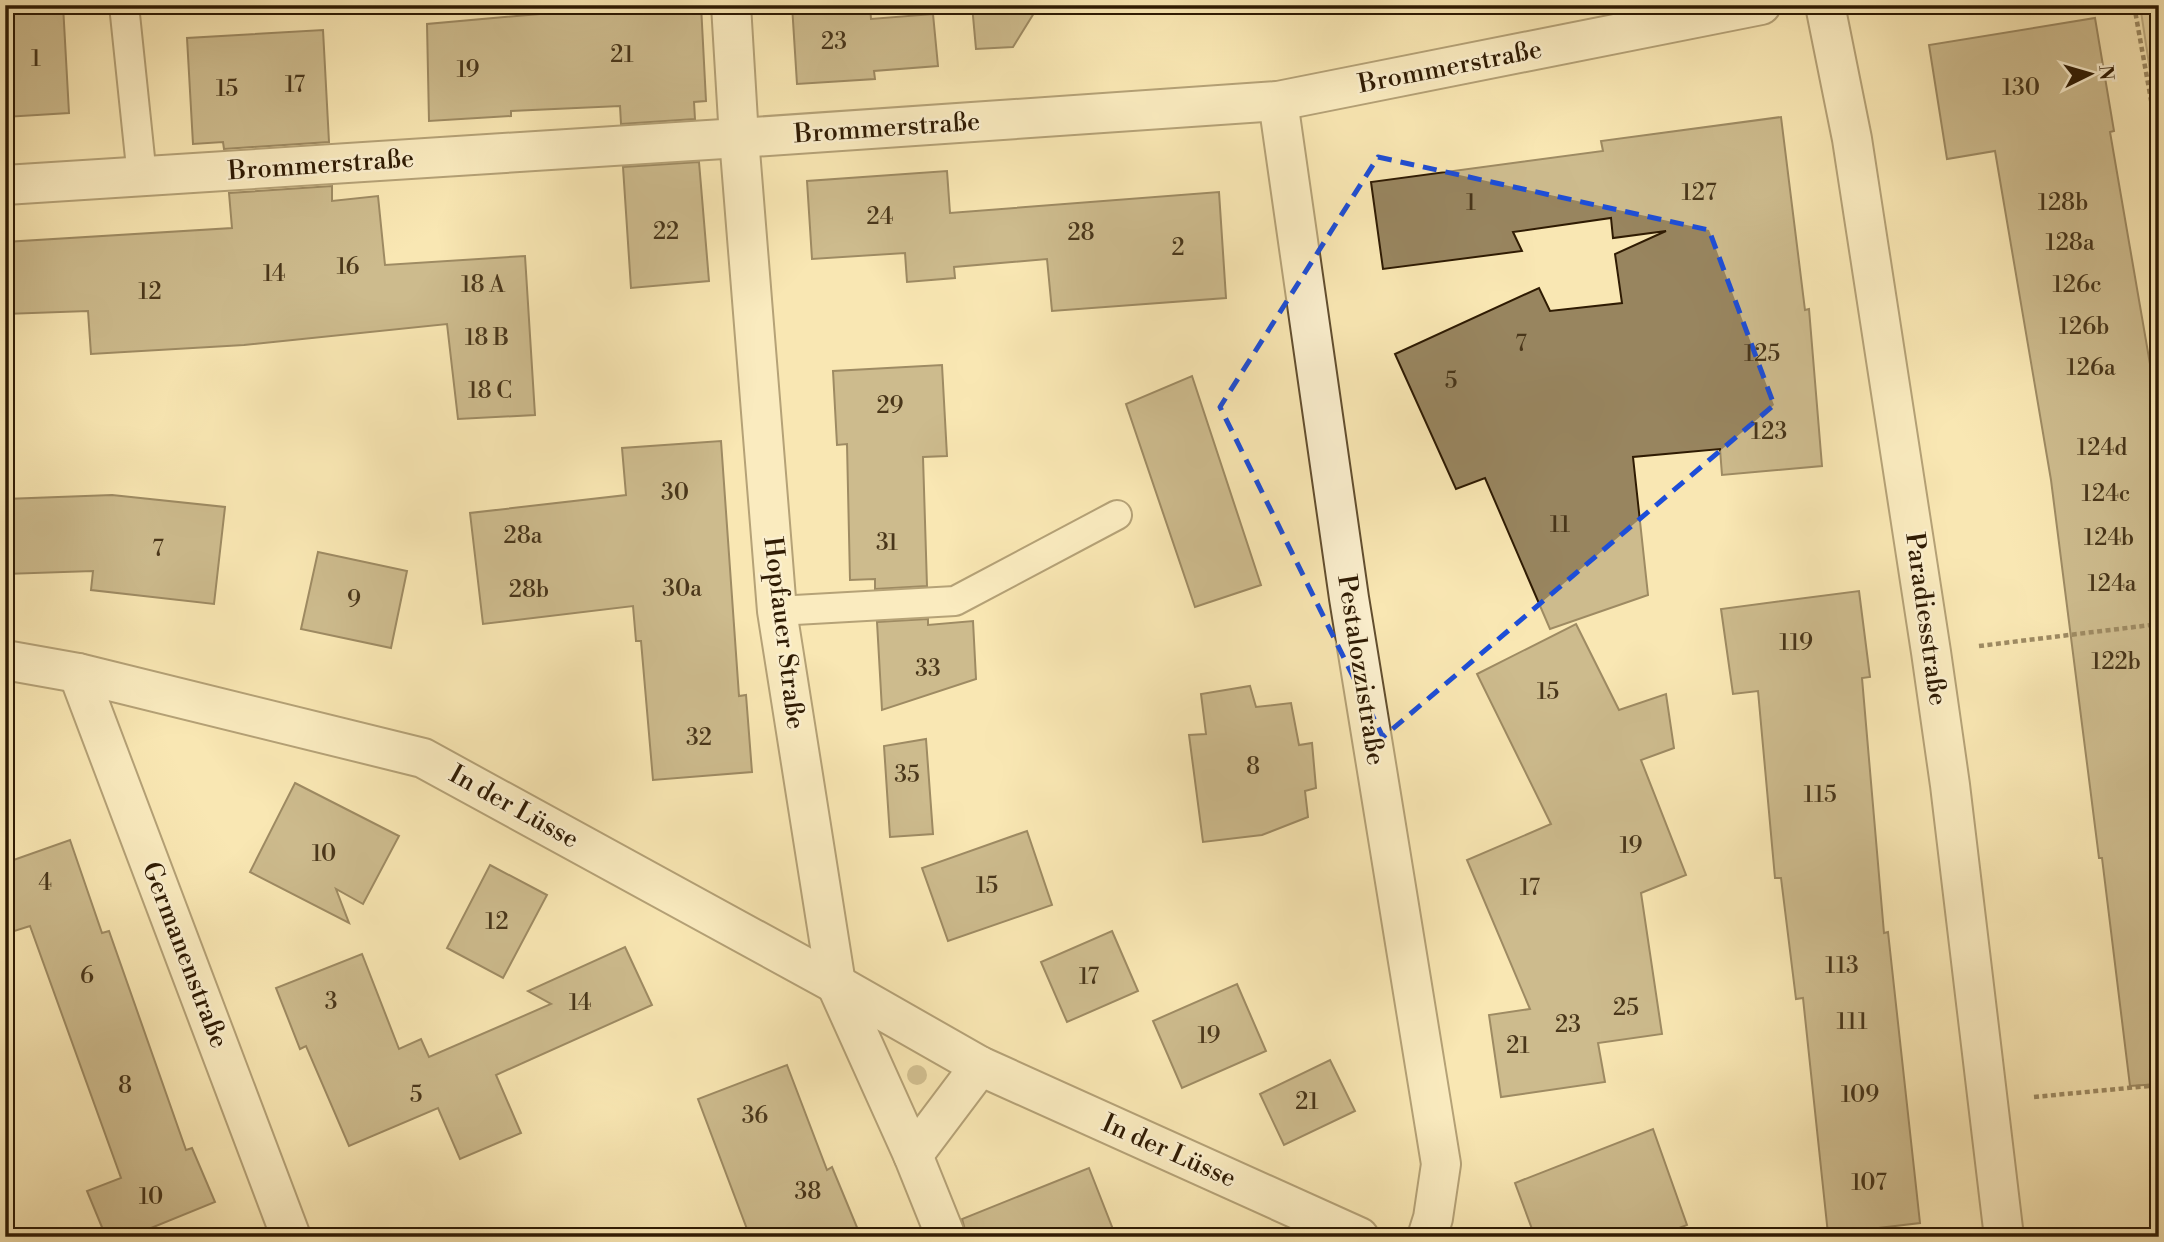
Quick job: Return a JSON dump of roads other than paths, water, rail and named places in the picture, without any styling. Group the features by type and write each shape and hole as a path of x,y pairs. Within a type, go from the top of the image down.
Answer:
{"street":[{"name":"Hopfauer Straße","path":"732,5 738,138 777,611 836,984 913,1155 946,1237"},
{"name":"Brommerstraße","path":"5,185 1278,100 1761,5"},
{"name":"Paradiesstraße","path":"1825,5 1853,139 1931,652 1952,798 2004,1237"},
{"name":"Pestalozzistraße","path":"1278,100 1349,598 1441,1164 1433,1218 1427,1237"},
{"name":"In der Lüsse","path":"5,660 78,673 423,758 980,1066 1359,1237"},
{"name":"Germanenstraße","path":"78,673 291,1237"},
{"path":"913,1155 980,1066"}],"lane":[{"path":"124,5 142,177"},
{"path":"777,611 955,601 1117,515"}]}
